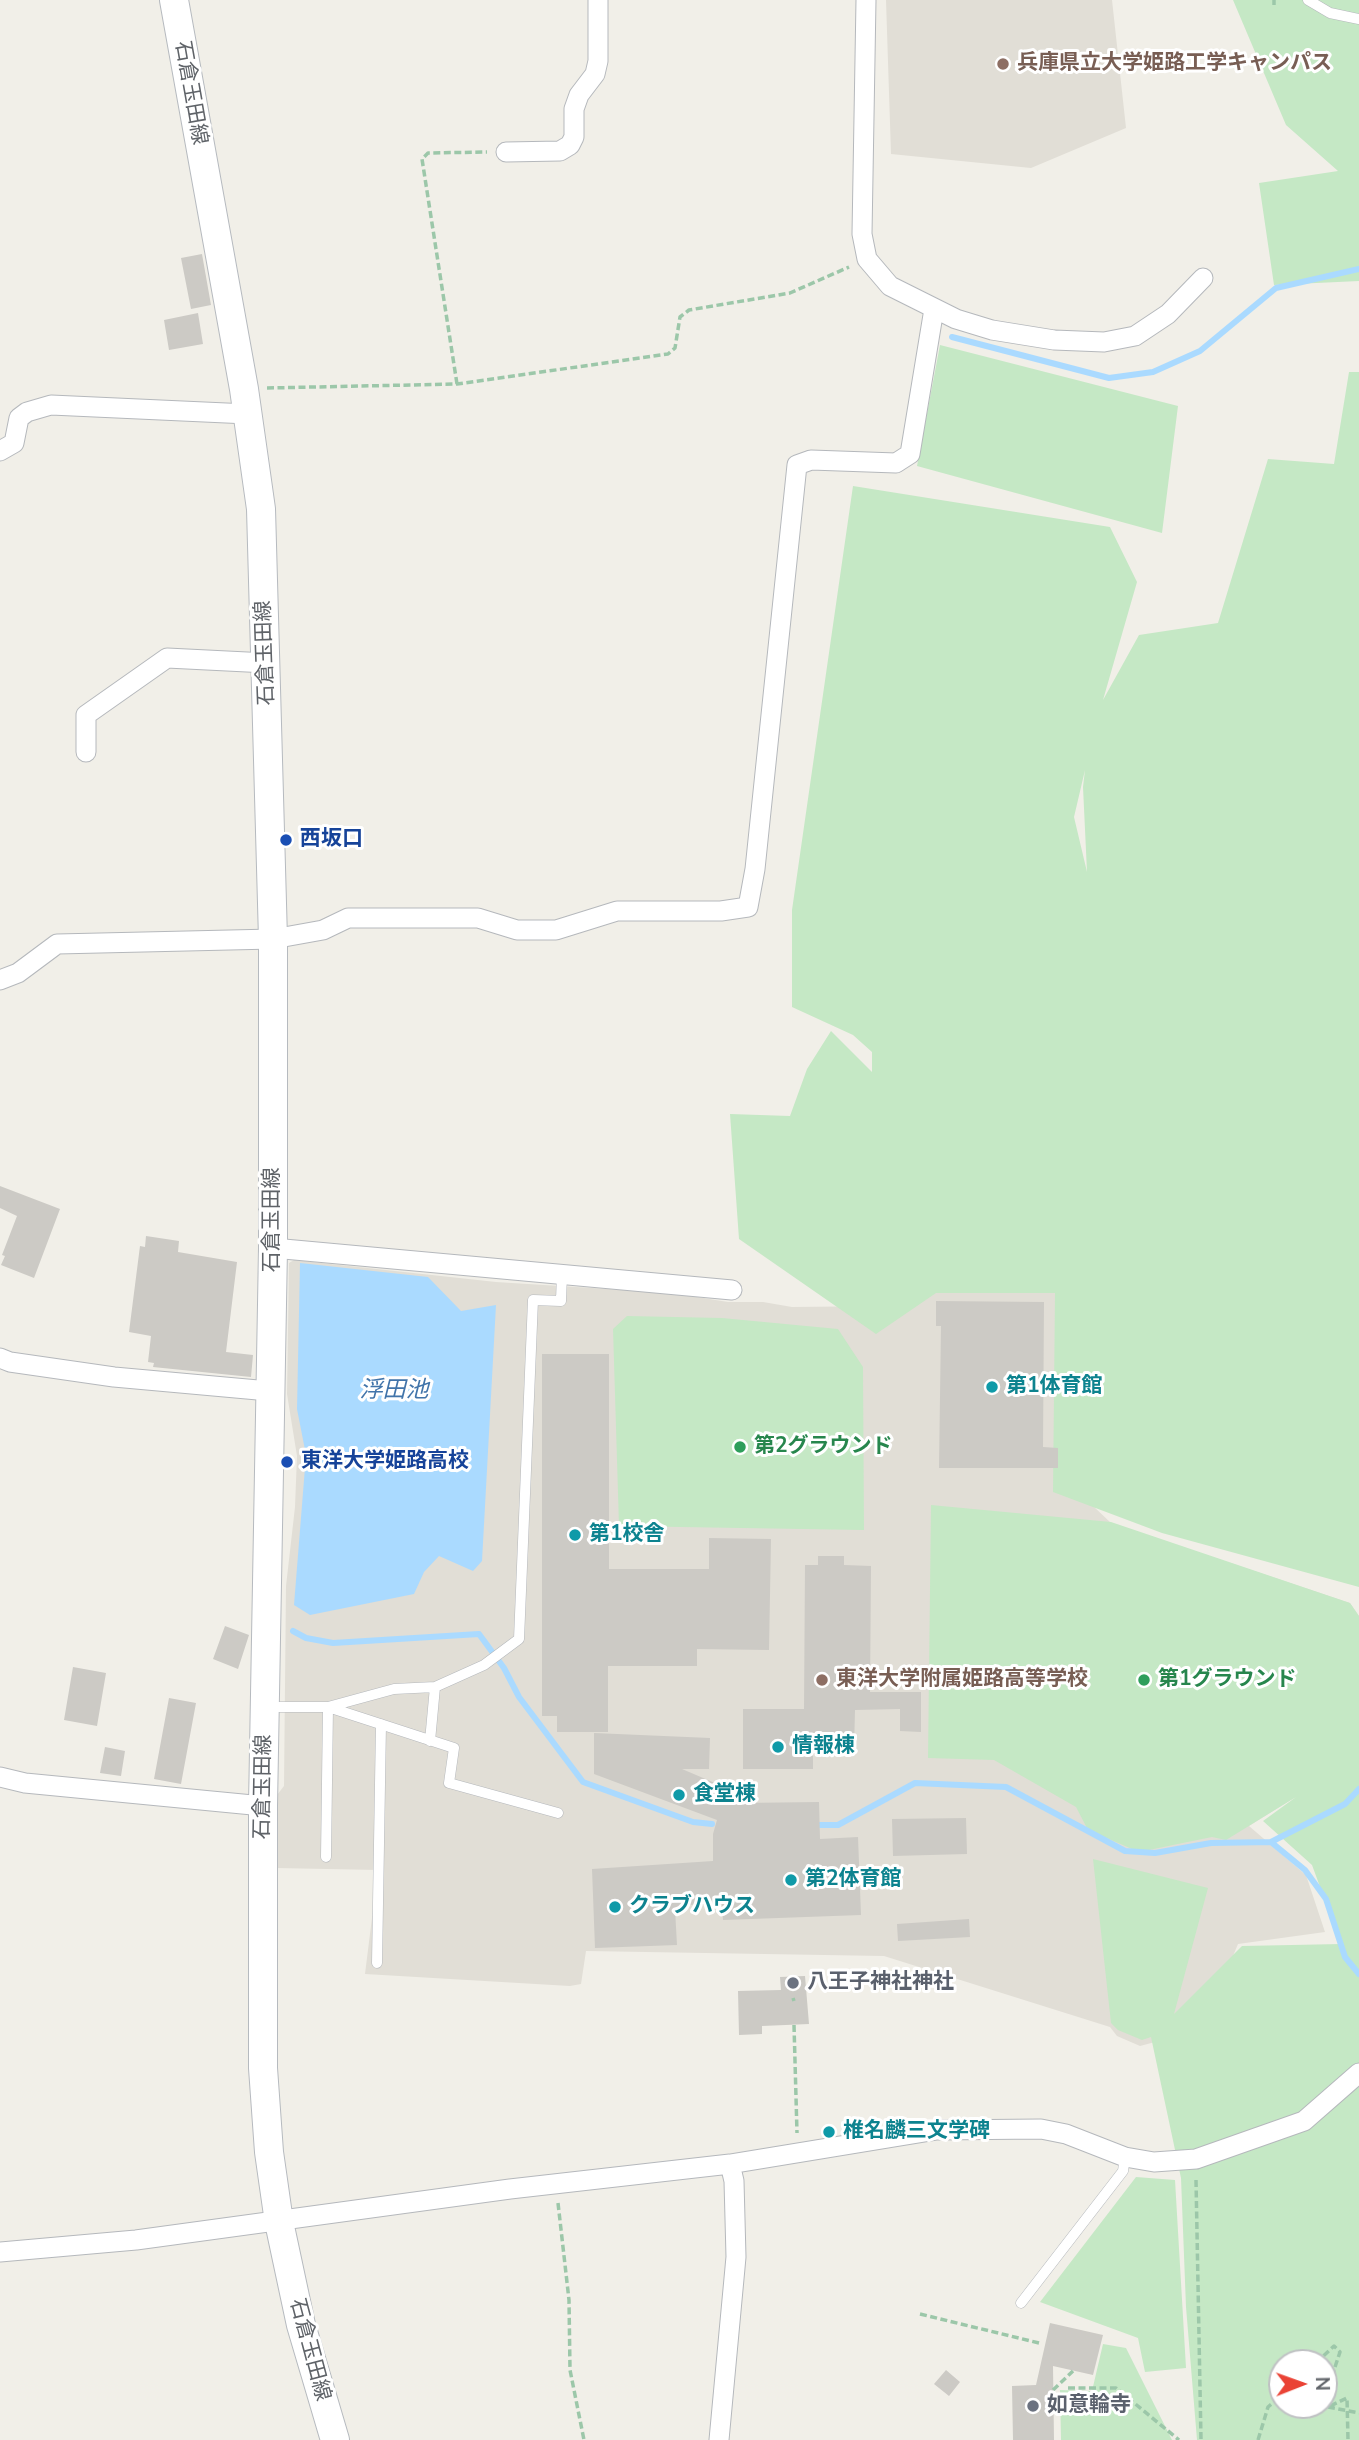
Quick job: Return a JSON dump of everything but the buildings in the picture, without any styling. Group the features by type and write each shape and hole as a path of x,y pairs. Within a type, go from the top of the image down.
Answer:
{"main road":[{"name":"石倉玉田線","path":"174,0 246,402 261,509 273,939 273,1248 263,1806 263,2068 269,2152 279,2222 301,2325 335,2440"}],"street":[{"path":"506,152 560,151 570,145 574,137 574,108 579,95 595,74 598,61 598,0"},
{"path":"866,0 862,234 867,259 890,286 934,309 992,330 1054,340 1104,342 1135,336 1168,314 1203,278"},
{"path":"0,980 18,973 57,944 273,939 323,930 348,918 478,918 517,930 556,930 617,911 721,911 748,907 757,855 797,465 811,460 896,463 910,454 934,309"},
{"path":"0,451 14,443 19,418 27,412 51,405 135,407 246,402"},
{"path":"86,752 86,715 167,658 267,663"},
{"path":"273,1248 732,1290"},
{"path":"0,1358 9,1362 114,1377 269,1391"},
{"path":"0,1777 263,1806"},
{"path":"0,2252 279,2222 556,2184 730,2164 937,2130 1041,2129 1066,2134 1125,2157 1154,2162 1196,2159 1304,2121 1359,2073"},
{"path":"719,2440 736,2257 734,2181 730,2164"}],"lane":[{"path":"1308,0 1330,13 1359,19"},
{"path":"265,1707 328,1707 394,1689 435,1687 484,1665 519,1639 533,1300 561,1301 562,1274"},
{"path":"430,1741 435,1687"},
{"path":"328,1707 454,1748 449,1783 558,1814"},
{"path":"326,1857 328,1707"},
{"path":"377,1963 382,1724"},
{"path":"1021,2302 1123,2171 1125,2157"}],"path":[{"path":"457,384 422,159 428,153 506,152"},
{"path":"246,402 457,384 668,354 675,348 680,317 689,310 790,293 867,259"},
{"path":"794,2025 798,2152"},
{"path":"1196,2159 1201,2440"},
{"path":"556,2184 569,2300 570,2370 584,2440"},
{"path":"920,2314 1039,2343"},
{"path":"1053,2390 1073,2371"},
{"path":"1068,2388 1116,2388 1179,2440"},
{"path":"1338,2402 1347,2398 1348,2440"},
{"path":"1258,2440 1268,2407"},
{"path":"1338,2410 1359,2413"}],"shaded area":[{"name":"兵庫県立大学姫路工学キャンパス","path":"886,0 1112,0 1126,128 1031,168 891,154"},
{"name":"東洋大学附属姫路高等学校","path":"294,1260 496,1282 672,1293 728,1302 763,1302 792,1307 888,1306 929,1288 1055,1293 1072,1486 1111,1523 1350,1603 1359,1616 1348,1764 1249,1826 1306,1875 1325,1932 1238,1944 1209,2013 1155,2042 1140,2046 1117,2036 1110,2027 884,1956 586,1951 581,1984 570,1986 365,1974 378,1870 276,1868 277,1795 284,1786 286,1586 295,1507 297,1456 287,1394 289,1263"}],"green space":[{"path":"1233,0 1359,0 1359,281 1274,285 1259,183 1338,171 1286,125"},
{"path":"940,345 1178,406 1162,533 917,466"},
{"path":"1349,372 1359,372 1359,1587 1162,1533 1053,1492 1055,1293 936,1293 876,1334 739,1239 730,1114 790,1116 807,1069 831,1031 872,1072 872,1052 853,1035 792,1007 792,910 853,486 1110,527 1137,582 1103,700 1139,635 1218,623 1268,459 1334,464","holes":["1085,770 1083,787 1087,872 1074,817"]},
{"name":"第2グラウンド","path":"627,1316 722,1318 838,1329 863,1367 864,1530 619,1526 613,1329"},
{"path":"931,1505 1111,1522 1350,1603 1359,1616 1359,2440 1197,2440 1186,2307 1181,2178 1151,2037 1142,2040 1118,2030 1111,2023 1093,1859 1208,1888 1174,2014 1242,1946 1341,1944 1312,1865 1263,1821 1296,1797 1226,1840 1212,1837 1139,1852 1088,1830 1076,1807 994,1760 928,1758"},
{"path":"1136,2177 1175,2180 1186,2368 1145,2372 1138,2338 1040,2302"},
{"path":"1103,2344 1126,2348 1172,2440 1061,2440 1060,2390 1092,2391"}],"water":[{"name":"浮田池","path":"300,1263 428,1277 461,1311 496,1305 482,1561 473,1571 439,1556 424,1572 414,1594 310,1615 294,1605 306,1455 297,1409"}],"waterway":[{"path":"952,337 1109,378 1153,372 1200,351 1276,288 1359,269"},
{"path":"293,1631 306,1638 333,1643 479,1634 504,1668 519,1697 583,1782 693,1822 712,1824"},
{"path":"813,1825 838,1825 915,1783 1006,1787 1125,1851 1155,1853 1211,1843 1271,1842 1345,1804 1359,1789"},
{"path":"1271,1842 1305,1870 1326,1899 1345,1957 1359,1974"}],"place":[{"name":"兵庫県立大学姫路工学キャンパス","path":"1003,64"},
{"name":"西坂口","path":"286,840"},
{"name":"第1体育館","path":"992,1387"},
{"name":"第2グラウンド","path":"740,1447"},
{"name":"東洋大学姫路高校","path":"287,1462"},
{"name":"第1校舎","path":"575,1535"},
{"name":"東洋大学附属姫路高等学校","path":"822,1680"},
{"name":"第1グラウンド","path":"1144,1680"},
{"name":"情報棟","path":"778,1747"},
{"name":"食堂棟","path":"679,1795"},
{"name":"第2体育館","path":"791,1880"},
{"name":"クラブハウス","path":"615,1907"},
{"name":"八王子神社神社","path":"793,1983"},
{"name":"椎名麟三文学碑","path":"829,2132"},
{"name":"如意輪寺","path":"1033,2406"}]}
